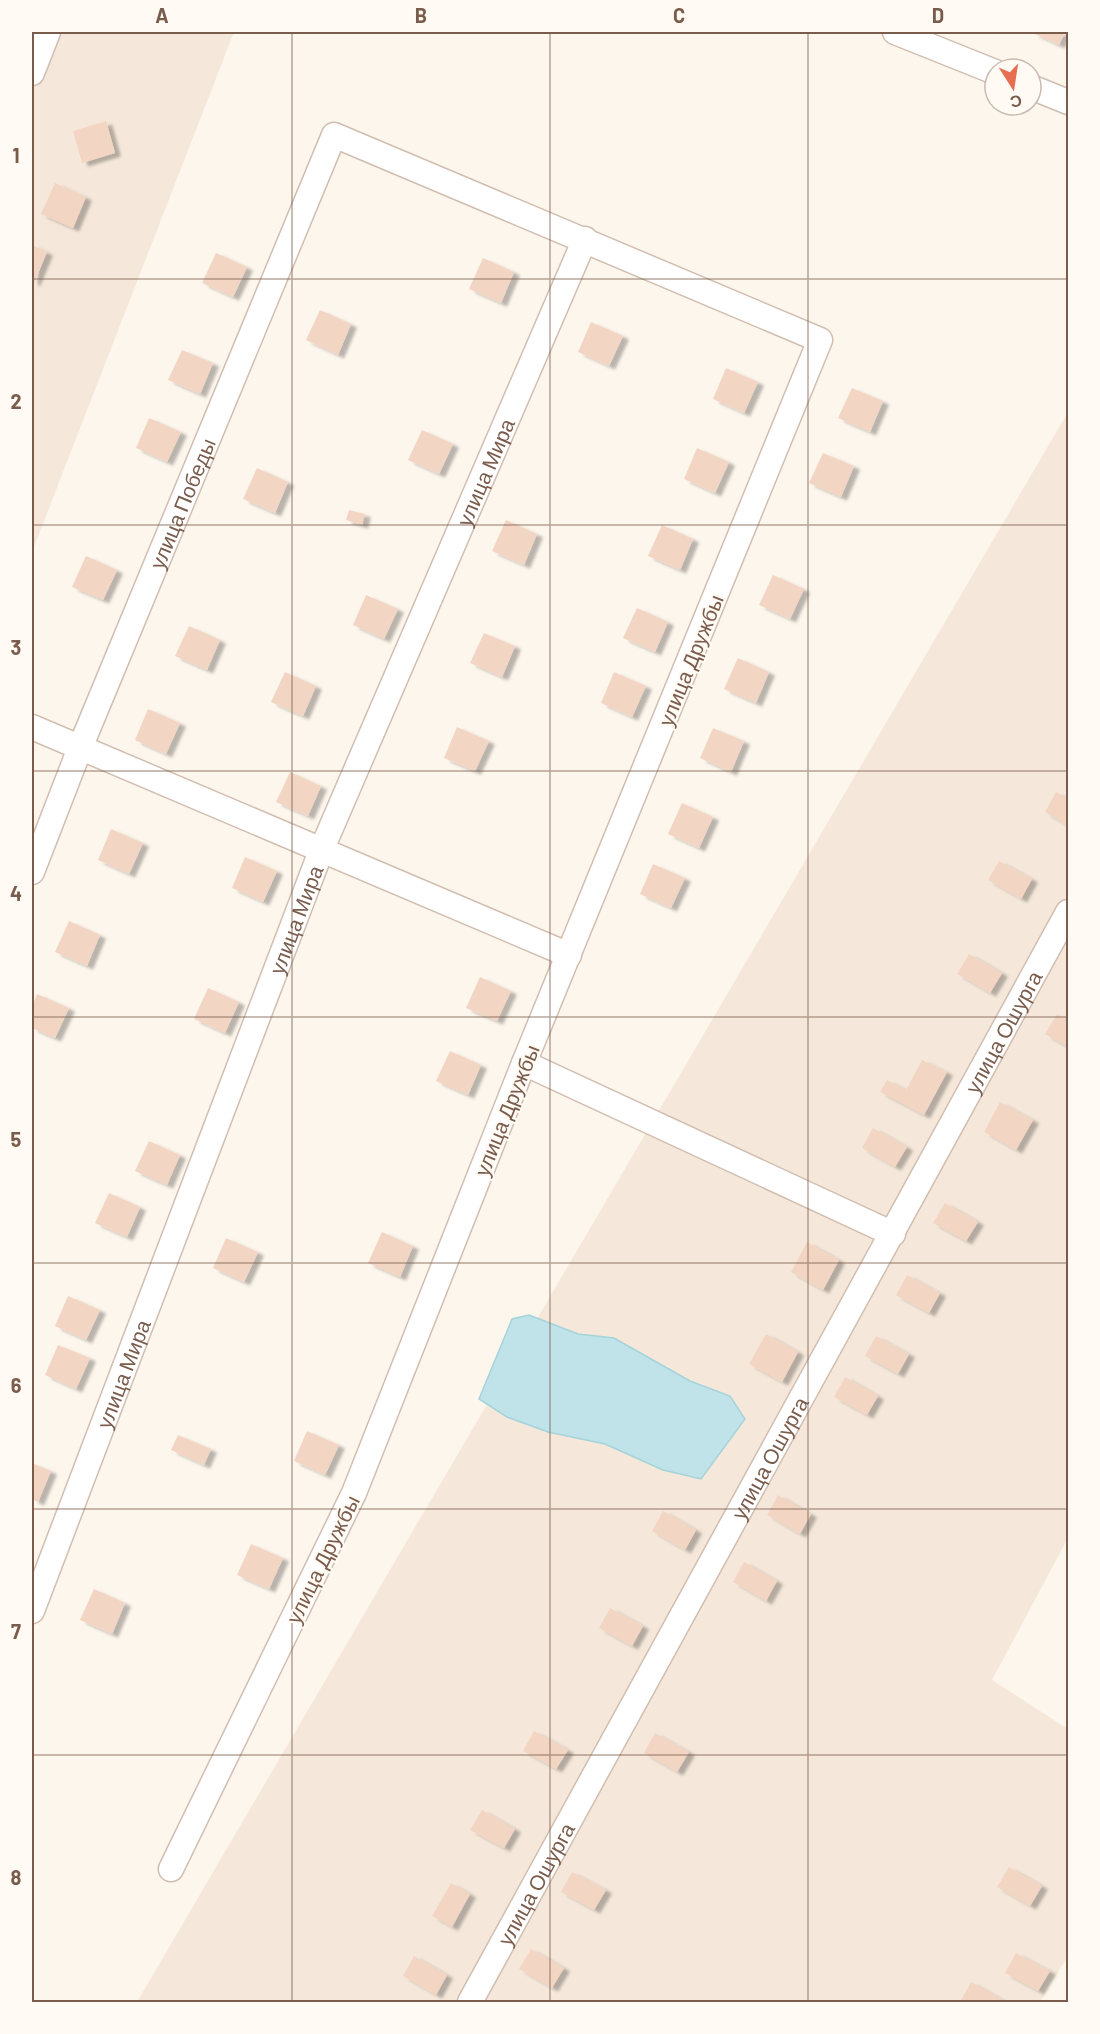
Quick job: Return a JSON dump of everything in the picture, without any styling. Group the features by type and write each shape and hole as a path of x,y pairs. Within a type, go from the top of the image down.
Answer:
{"street":[{"path":"32,73 48,32"},
{"path":"895,32 983,67"},
{"path":"1043,92 1068,102"},
{"name":"улица Победы","path":"32,872 80,748 334,135 585,239"},
{"name":"улица Дружбы","path":"171,1869 354,1493 524,1063 820,340 585,239"},
{"name":"улица Мира","path":"32,1611 321,851 585,239"},
{"path":"32,727 568,955"},
{"name":"улица Ошурга","path":"470,2002 1068,912"},
{"path":"524,1063 893,1234"}],"shaded area":[{"path":"32,32 234,32 32,552"},
{"path":"1068,412 1068,1538 992,1680 1068,1729 1068,1956 1040,2002 137,2002"}],"water":[{"path":"529,1315 578,1334 614,1338 690,1381 730,1396 745,1419 701,1479 663,1470 605,1444 548,1432 507,1417 479,1399 512,1319"}],"building":[{"path":"1033,32 1065,32 1059,45"},
{"path":"106,121 115,153 82,163 73,131"},
{"path":"55,183 86,197 73,228 41,214"},
{"path":"32,245 47,252 34,283 32,281"},
{"path":"216,253 247,267 233,297 202,283"},
{"path":"483,258 514,272 501,303 469,289"},
{"path":"320,310 351,324 338,355 306,340"},
{"path":"591,322 623,336 609,366 578,352"},
{"path":"182,350 213,363 200,394 168,380"},
{"path":"726,368 758,382 744,413 713,399"},
{"path":"852,388 883,401 870,432 838,418"},
{"path":"149,418 181,432 167,462 136,448"},
{"path":"422,430 453,444 439,474 408,460"},
{"path":"697,448 729,462 715,493 684,479"},
{"path":"823,453 854,466 841,497 809,483"},
{"path":"257,468 288,482 275,513 243,499"},
{"path":"349,510 365,514 362,525 346,520"},
{"path":"506,520 537,534 524,565 492,551"},
{"path":"662,525 693,539 680,570 648,556"},
{"path":"86,556 117,570 103,600 72,587"},
{"path":"773,575 804,589 790,619 759,605"},
{"path":"366,595 398,609 384,639 353,625"},
{"path":"637,608 668,622 655,652 623,638"},
{"path":"189,626 220,640 207,670 175,656"},
{"path":"484,633 515,646 502,677 470,663"},
{"path":"738,658 769,672 756,703 724,689"},
{"path":"285,672 316,686 303,716 271,702"},
{"path":"614,672 646,686 632,717 601,703"},
{"path":"148,709 180,723 166,754 135,740"},
{"path":"457,727 489,741 475,771 444,758"},
{"path":"713,728 744,741 731,772 700,758"},
{"path":"290,772 321,786 308,816 276,802"},
{"path":"1056,792 1068,799 1068,826 1045,812"},
{"path":"682,803 713,817 699,848 668,834"},
{"path":"111,829 143,843 129,874 98,860"},
{"path":"245,857 277,871 263,902 232,888"},
{"path":"999,861 1032,879 1021,899 988,880"},
{"path":"653,864 685,878 671,908 640,894"},
{"path":"69,921 100,935 87,966 55,952"},
{"path":"969,954 1002,973 990,993 957,974"},
{"path":"480,977 511,991 497,1021 466,1008"},
{"path":"208,988 239,1002 225,1033 194,1019"},
{"path":"37,994 69,1008 55,1038 32,1028 32,1007"},
{"path":"1057,1014 1068,1020 1068,1047 1045,1034"},
{"path":"450,1051 481,1065 468,1095 436,1081"},
{"path":"922,1060 947,1072 924,1115 880,1092 887,1080 906,1090"},
{"path":"1000,1102 1033,1120 1016,1150 984,1132"},
{"path":"873,1128 907,1147 895,1167 862,1148"},
{"path":"149,1141 180,1155 167,1185 135,1171"},
{"path":"109,1193 140,1207 127,1237 95,1223"},
{"path":"945,1203 978,1222 966,1241 933,1223"},
{"path":"382,1232 413,1246 400,1277 368,1263"},
{"path":"226,1238 258,1252 244,1282 213,1268"},
{"path":"807,1242 839,1260 823,1290 791,1272"},
{"path":"907,1275 940,1293 929,1313 896,1295"},
{"path":"68,1296 100,1310 86,1340 55,1326"},
{"path":"766,1334 798,1352 782,1382 749,1364"},
{"path":"876,1336 909,1354 898,1374 865,1356"},
{"path":"58,1345 90,1358 76,1389 45,1375"},
{"path":"845,1377 878,1396 867,1415 834,1397"},
{"path":"307,1431 339,1445 325,1475 294,1461"},
{"path":"178,1435 211,1449 204,1465 171,1450"},
{"path":"32,1463 51,1471 38,1502 32,1499"},
{"path":"778,1495 811,1514 800,1534 767,1515"},
{"path":"663,1511 696,1530 685,1550 652,1531"},
{"path":"251,1544 283,1558 269,1589 237,1575"},
{"path":"744,1562 777,1581 766,1601 733,1582"},
{"path":"94,1589 125,1603 112,1634 80,1620"},
{"path":"610,1608 643,1626 632,1646 599,1628"},
{"path":"534,1731 568,1750 556,1769 523,1751"},
{"path":"655,1733 689,1752 677,1772 644,1753"},
{"path":"482,1810 515,1829 504,1848 470,1830"},
{"path":"1009,1867 1042,1886 1030,1906 997,1887"},
{"path":"572,1872 606,1890 594,1910 561,1892"},
{"path":"451,1883 470,1894 452,1927 432,1916"},
{"path":"531,1949 564,1968 552,1988 519,1969"},
{"path":"1016,1953 1050,1971 1038,1991 1005,1973"},
{"path":"414,1956 447,1975 436,1995 403,1976"},
{"path":"971,1982 1004,2001 960,2002"}]}
